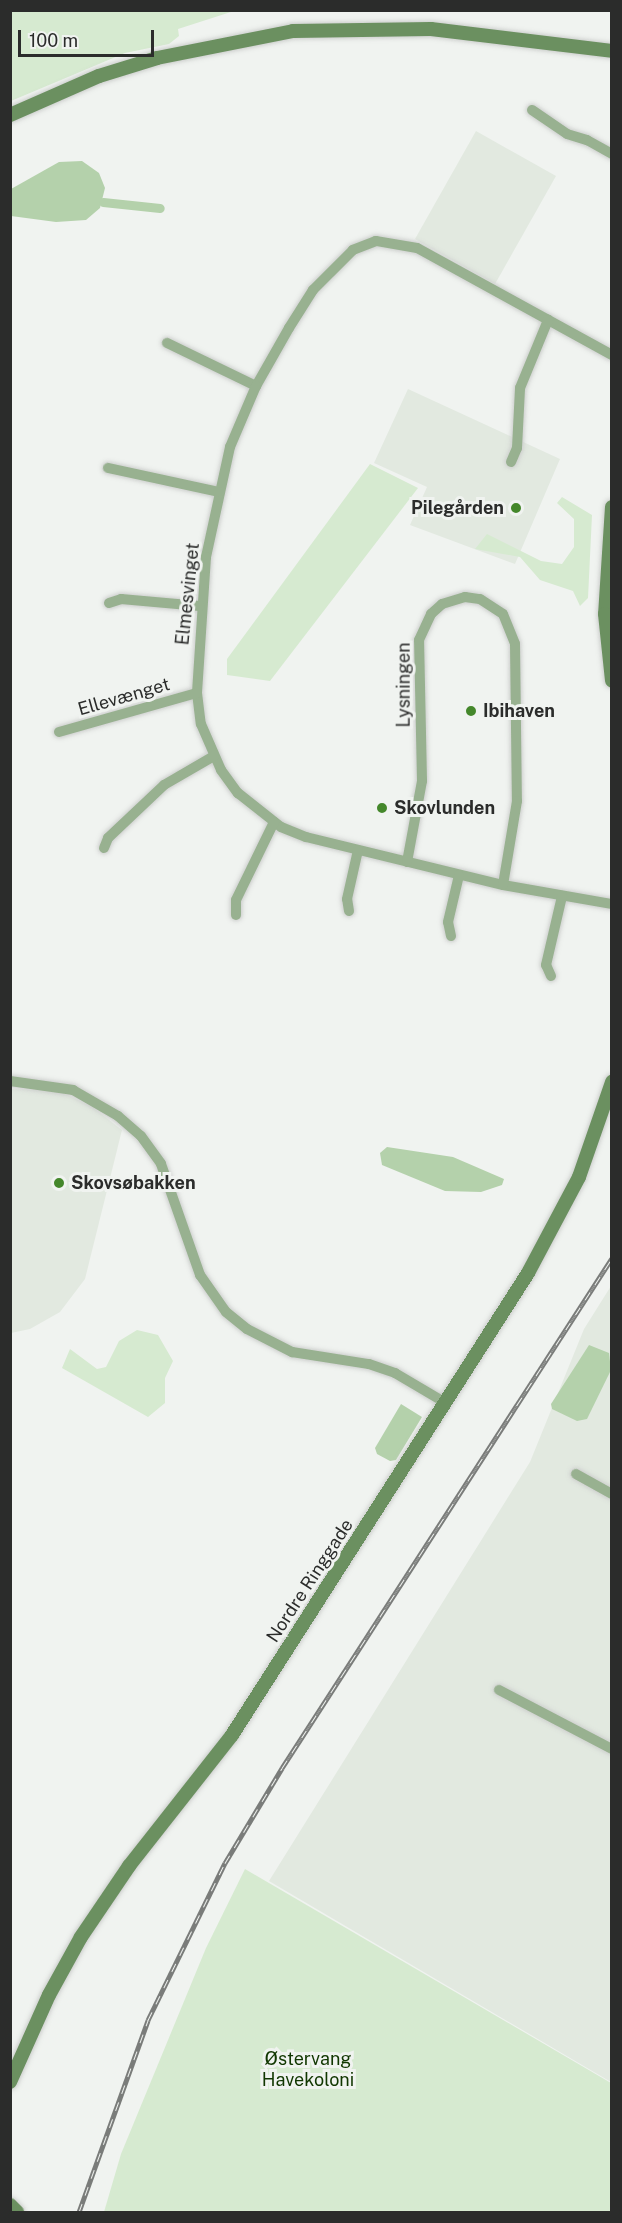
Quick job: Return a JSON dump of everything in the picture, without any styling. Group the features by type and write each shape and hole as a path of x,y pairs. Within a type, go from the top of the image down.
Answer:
{"street":[{"path":"10,115 99,76 157,58 292,32 431,29 612,51"},
{"path":"532,110 567,134 587,140 612,154"},
{"name":"Elmesvinget","path":"612,356 417,248 398,242 376,241 353,250 332,267 313,290 256,386 230,447 219,492 200,606 197,693 201,724 213,756 238,793 274,822 306,837 459,875 562,897 612,904"},
{"path":"512,462 517,448 520,388 548,320"},
{"path":"167,343 256,386"},
{"path":"108,468 219,492"},
{"path":"612,507 605,604 612,681"},
{"name":"Lysningen","path":"407,862 422,780 419,640 431,614 442,604 465,597 480,599 503,614 515,644 517,801 503,885"},
{"path":"109,603 121,599 200,606"},
{"name":"Ellevænget","path":"59,732 197,693"},
{"path":"104,848 108,838 164,785 213,756"},
{"path":"236,915 236,900 274,822"},
{"path":"349,911 347,899 358,850"},
{"path":"451,936 448,922 459,875"},
{"path":"551,976 546,965 562,897"},
{"path":"10,1081 73,1090 118,1116 141,1136 161,1164 200,1275 226,1312 247,1329 292,1352 369,1364 395,1373 446,1403"},
{"name":"Nordre Ringgade","path":"10,2082 49,1995 103,1903 232,1735 446,1403 559,1219 579,1177 612,1082"},
{"path":"576,1474 612,1494"},
{"path":"500,1690 612,1749"},
{"path":"10,2205 17,2212"}],"shaded area":[{"path":"476,131 556,176 495,284 415,239"},
{"path":"82,161 99,173 105,188 100,208 86,220 56,222 11,216 11,189 59,162"},
{"path":"408,389 560,459 515,564 410,525 427,487 374,463"},
{"name":"Skovsøbakken","path":"11,1089 56,1090 91,1106 122,1130 85,1279 60,1312 30,1329 11,1333"},
{"path":"387,1147 453,1157 504,1179 502,1185 481,1192 445,1191 382,1165 380,1153"},
{"path":"611,1286 611,2082 269,1881 530,1462 584,1329"},
{"path":"589,1345 609,1353 611,1370 587,1419 577,1421 552,1409 551,1404"},
{"path":"401,1404 422,1417 396,1460 390,1461 377,1454 375,1448"}],"green space":[{"path":"10,11 234,11 178,29 179,36 169,44 125,53 11,101"},
{"path":"370,464 418,488 270,681 227,675 227,659"},
{"path":"562,497 592,515 588,598 580,606 573,591 540,580 520,557 475,549 487,534 541,561 562,564 574,547 574,519 557,503"},
{"path":"137,1330 158,1335 173,1361 165,1378 165,1403 148,1417 62,1368 70,1349 97,1369 106,1367 119,1341"},
{"name":"Østervang Havekoloni","path":"245,1869 611,2083 611,2212 104,2212 121,2154 206,1948"}],"waterway":[{"path":"103,202 160,208"}],"railway":[{"path":"79,2212 148,2020 225,1863 282,1768 612,1258"}],"place":[{"name":"Pilegården","path":"516,508"},
{"name":"Ibihaven","path":"471,711"},
{"name":"Skovlunden","path":"382,808"},
{"name":"Skovsøbakken","path":"59,1183"}]}
